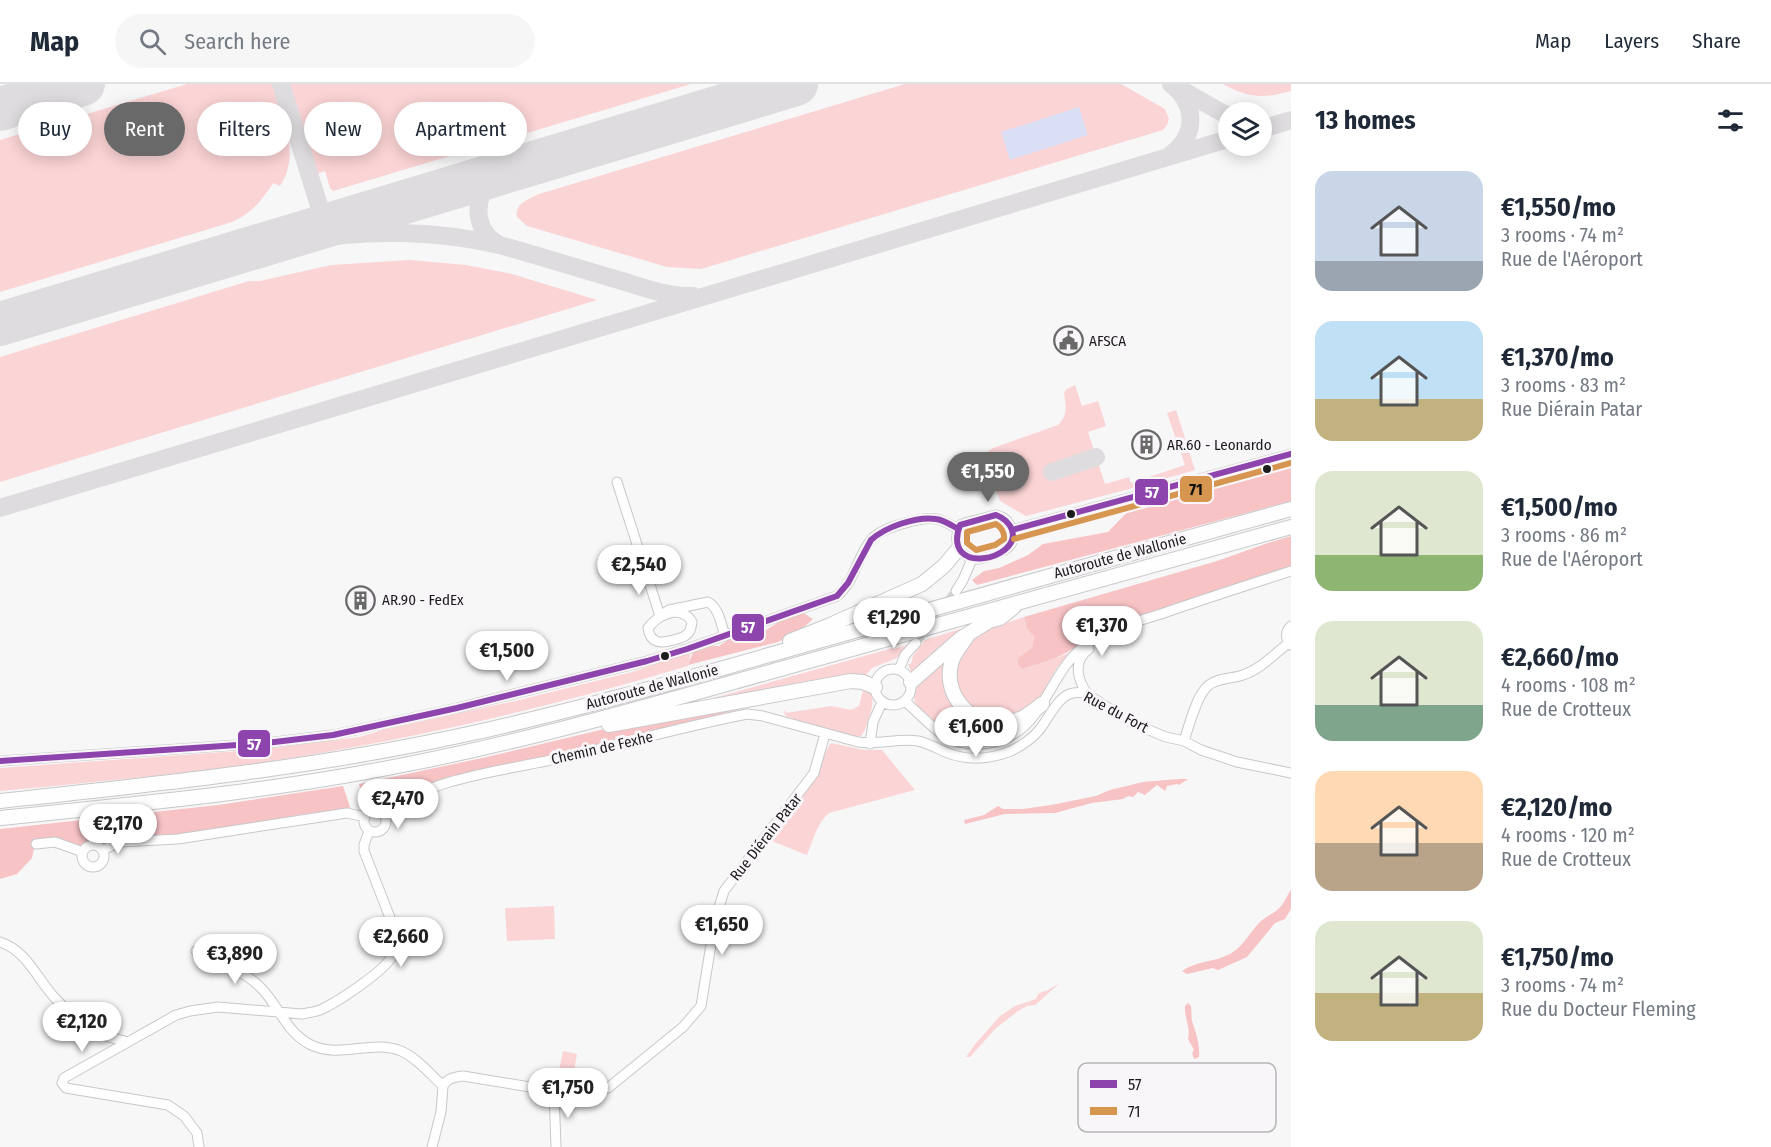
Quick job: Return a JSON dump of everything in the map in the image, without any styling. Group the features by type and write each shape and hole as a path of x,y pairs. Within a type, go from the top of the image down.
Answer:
{"highway":[{"name":"Autoroute de Wallonie","path":"0,801 203,779 347,757 468,734 599,702 1291,509"},
{"name":"Autoroute de Wallonie","path":"0,818 205,796 336,778 468,752 592,722 1291,527"},
{"path":"780,652 790,641 922,584 944,566 959,548"},
{"path":"911,682 956,642 989,621 1000,618 1018,603"},
{"path":"967,636 953,657 950,670 952,691 962,707 984,722 1004,724 1018,720 1042,704"},
{"path":"592,722 610,725 851,681 863,682 874,687"}],"street":[{"path":"1012,530 1291,454"},
{"path":"617,482 660,616"},
{"path":"996,515 1007,520 1012,530 1012,541 1002,552 972,559 959,548 958,528 963,523 996,515"},
{"path":"0,761 255,744 333,735 619,669 669,655 837,596 850,583 866,548 878,533 926,518 935,518 958,528"},
{"path":"956,591 972,559"},
{"path":"905,701 943,734 957,741 973,744 989,743 1009,737 1026,725 1071,657 1091,641 1121,627 1291,571"},
{"path":"660,616 681,613 690,618 692,627 685,637 661,643 653,640 648,628 660,616 669,609 708,602 717,610 725,636"},
{"path":"1184,741 1205,688 1213,683 1245,675 1259,668 1290,644 1286,634 1291,626"},
{"path":"1087,694 1078,676 1079,662 1085,652 1113,636 1121,627"},
{"path":"899,670 905,655 916,643"},
{"path":"894,669 904,673 911,682 910,692 905,701 894,705 882,702 874,687 882,672 894,669"},
{"name":"Rue du Fort","path":"825,734 870,744 903,740 918,741 957,756 992,757 1012,750 1026,741 1038,731 1057,702 1064,696 1080,692 1087,694 1132,723 1166,737 1184,741 1201,750 1254,767 1291,773"},
{"path":"870,744 873,722 882,702"},
{"name":"Chemin de Fexhe","path":"384,814 446,782 562,758 747,714 763,716 825,734"},
{"name":"Rue Diérain Patar","path":"443,1086 447,1080 463,1076 554,1091 589,1093 608,1089 683,1027 701,1006 715,920 724,891 814,773 825,734"},
{"name":"Chemin de Fexhe","path":"103,850 120,842 187,838 347,813 364,818 373,810 384,814 385,827 378,832 369,831"},
{"path":"199,1147 196,1133 190,1124 184,1116 168,1105 66,1088 62,1083 64,1078 166,1020 190,1011 218,1007 307,1013 325,1007 382,969 394,954 396,943 394,928 364,849 369,831 364,825 364,818"},
{"name":"Chemin de Fexhe","path":"36,844 55,843 83,852"},
{"name":"Chemin de Fexhe","path":"88,846 100,847 103,850 104,859 99,866 94,867 86,864 82,856 83,852 88,846"},
{"path":"0,942 23,955 54,997 84,1024 102,1035 128,1042"},
{"path":"196,951 255,982 280,1012 292,1031 311,1045 333,1051 384,1047 399,1050 411,1058 443,1086 441,1112 432,1147"},
{"path":"554,1091 556,1147"}],"shaded area":[{"path":"187,84 273,84 279,102 197,102 197,156 289,156 286,174 280,186 273,183 254,207 229,223 0,292 0,140 18,135 18,156 92,156 92,112 104,109 104,156 185,156 185,102 127,102"},
{"path":"290,84 691,84 527,133 527,102 394,102 394,156 450,156 333,191 325,171 317,174 312,156 382,156 382,102 304,102 304,131"},
{"path":"905,84 1121,84 1165,109 1169,119 1163,130 701,269 667,267 527,226 517,217 520,205 539,194"},
{"path":"1223,84 1291,84 1291,91 1256,96"},
{"path":"410,260 466,265 512,274 597,300 0,482 0,357 249,281 260,281 331,265"},
{"path":"1075,385 1082,406 1098,401 1106,426 1088,432 1105,484 1129,477 1131,483 1185,465 1167,413 1176,410 1195,470 1026,516 1000,501 985,459 986,453 993,448 1058,425 1065,414 1064,393"},
{"path":"1291,463 1291,501 977,585 972,580 984,571 999,568 1028,555 1043,544 1108,532 1131,508"},
{"path":"1291,536 1291,567 1089,638 1065,654 1049,660 1022,669 1018,664 1018,658 1032,648 1034,636 1027,629 1024,617 1217,561"},
{"path":"802,612 813,619 778,642 688,665 693,652 719,646 741,631 766,630"},
{"path":"1024,617 1027,629 1034,635 1032,648 1022,669 1069,653 1057,667 1039,699 1013,719 982,717 960,699 954,666 972,638 990,628"},
{"path":"970,626 913,677 908,664 911,664 913,656 925,640"},
{"path":"907,645 897,658 872,668 863,678 678,708 893,648"},
{"path":"691,652 688,666 638,681 537,708 383,742 280,760 210,769 0,791 0,768 265,749 360,737 632,672"},
{"path":"950,654 956,706 1014,725 1015,730 981,740 961,738 941,728 921,710 914,698 918,683"},
{"path":"864,687 872,697 872,705 861,736 853,737 793,720 784,713 785,709 786,713 831,706 851,710 859,706"},
{"path":"756,701 756,705 624,739 442,779 385,807 366,809 359,784 613,727"},
{"path":"831,743 864,750 882,750 915,790 829,813 818,827 807,855 769,840 815,780"},
{"path":"1188,779 1179,785 1167,786 1165,791 1157,785 1145,795 1138,792 1133,797 1092,803 1055,813 1005,814 965,824 964,820 984,815 998,806 1003,809 1023,809 1051,805 1096,796 1143,782"},
{"path":"343,786 351,810 311,813 182,835 126,837 104,842 96,841 77,847 54,839 36,839 32,858 17,874 0,879 0,829 218,805"},
{"path":"1291,890 1291,909 1285,919 1275,923 1247,957 1218,970 1213,968 1187,974 1182,971 1235,951 1261,921 1279,909"},
{"path":"554,906 555,939 507,941 505,908"},
{"path":"1060,983 1035,1005 1018,1011 995,1029 970,1057 966,1057 1000,1016 1015,1006 1036,999 1039,993"},
{"path":"1188,1003 1191,1006 1192,1021 1199,1048 1199,1057 1194,1059 1192,1053 1194,1050 1188,1039 1185,1006"},
{"path":"563,1051 577,1054 571,1087 556,1084"}],"water":[{"path":"1079,107 1088,135 1010,160 1001,132"}],"taxiway":[{"path":"281,84 322,215 334,229 350,234"},
{"path":"1170,155 1185,139 1190,120 1186,101 1171,84"},
{"path":"1178,88 1218,110"},
{"path":"1272,126 1291,120"},
{"path":"0,508 1218,142"},
{"path":"500,245 485,232 481,224 479,206 485,188 499,176 513,170"},
{"path":"174,271 236,254 324,237 375,233 427,234 503,246 657,292 693,296"},
{"path":"1052,472 1096,457"}],"runway":[{"path":"0,109 83,84"},
{"path":"0,324 796,84"}],"tunnel":[{"path":"916,643 956,591"}],"transit line":[{"name":"57","path":"1012,530 1291,454"},
{"name":"71","path":"1014,539 1291,463"},
{"name":"57","path":"996,515 1006,521 1012,530 1012,541 1005,549 983,558 971,557 962,552 957,541 960,525 996,515"},
{"name":"57","path":"0,761 266,743 333,735 457,708 647,661 837,596 848,583 871,540 884,531 902,524 920,519 936,519 958,529"},
{"name":"71","path":"996,524 1002,530 1004,539 995,545 976,550 967,543 967,532 996,524"}],"place":[{"name":"AFSCA","path":"1068,341"},
{"name":"AR.60 - Leonardo","path":"1146,445"},
{"name":"AR.90 - FedEx","path":"361,600"}]}
